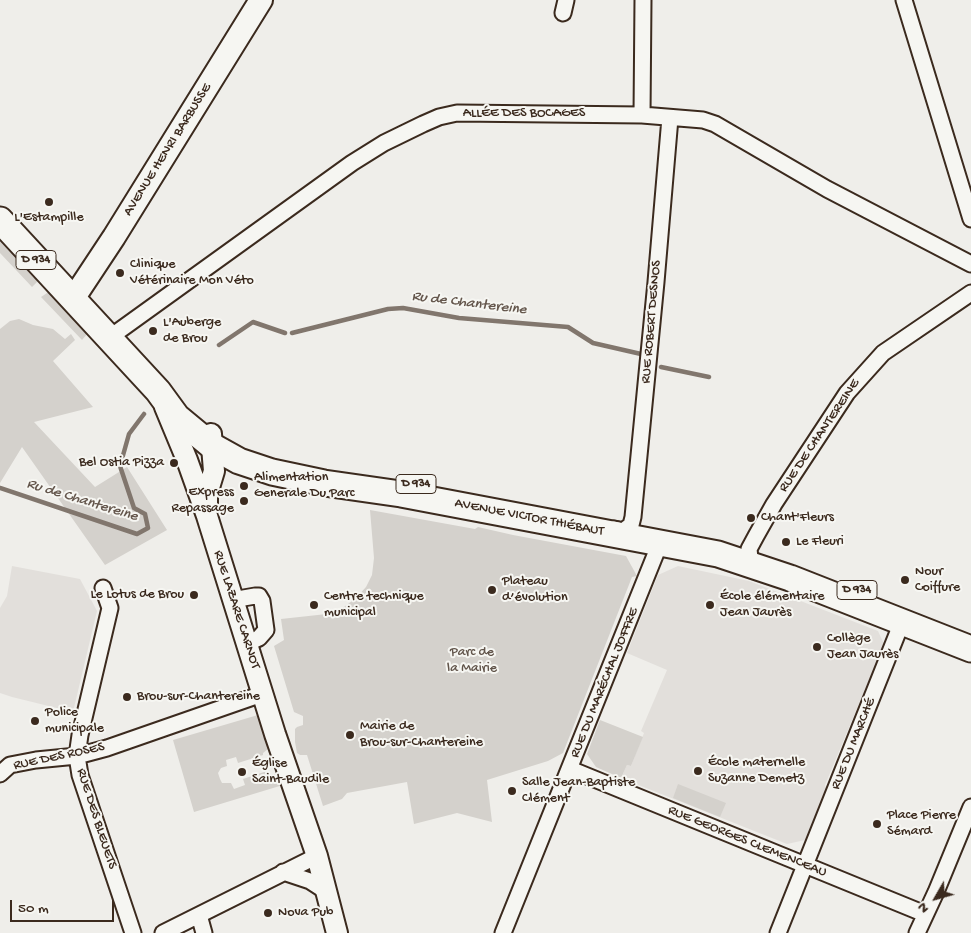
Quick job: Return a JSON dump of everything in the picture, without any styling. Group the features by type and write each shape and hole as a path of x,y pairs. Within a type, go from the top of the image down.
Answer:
{"main road":[{"name":"AVENUE HENRI BARBUSSE","path":"73,299 119,229 261,0"},
{"name":"AVENUE VICTOR THIÉBAUT","path":"0,220 158,391 176,417 211,437 238,461 272,472 324,483 400,494 660,543"},
{"name":"AVENUE VICTOR THIÉBAUT","path":"211,437 295,464 459,491 631,526"},
{"name":"D 934","path":"631,526 752,557 905,607 971,634"},
{"name":"D 934","path":"660,543 718,554 752,557 902,622 971,649"}],"street":[{"path":"642,115 644,0"},
{"path":"904,0 971,219"},
{"name":"ALLÉE DES BOCAGES","path":"109,338 352,163 384,143 439,116 457,113 642,115 703,120 715,124 827,189 971,264"},
{"name":"RUE ROBERT DESNOS","path":"631,526 655,292 670,118"},
{"name":"RUE DE CHANTEREINE","path":"752,557 774,504 847,393 883,353 971,293"},
{"name":"RUE LAZARE CARNOT","path":"158,391 187,460 207,516 262,694 317,856 337,933"},
{"path":"187,460 193,452 211,437"},
{"name":"RUE LAZARE CARNOT","path":"207,516 207,494 214,471 211,437"},
{"path":"214,471 238,461"},
{"path":"510,514 516,510 530,512 538,508"},
{"path":"605,532 612,528 623,531 631,526"},
{"name":"RUE DU MARÉCHAL JOFFRE","path":"503,933 660,543"},
{"name":"RUE DES BLEUETS","path":"102,588 110,608 80,735 77,756 80,775 133,933"},
{"path":"232,600 259,596 262,601 266,630 260,638 246,644"},
{"name":"RUE DU MARCHÉ","path":"778,933 902,622"},
{"name":"RUE DES ROSES","path":"0,774 10,765 21,762 77,756 107,748 262,694"},
{"name":"RUE GEORGES CLEMENCEAU","path":"570,769 925,914"},
{"path":"917,933 971,807"},
{"path":"163,933 317,856"},
{"path":"283,872 310,881 327,892"},
{"path":"199,915 204,933"}],"shaded area":[{"path":"12,566 80,579 97,611 73,712 0,693 0,608 7,596"},
{"path":"678,566 749,581 878,631 884,644 825,785 826,789 805,840 787,844 621,778 627,765 631,766 644,733 641,731 667,670 627,653 658,575"}],"green space":[{"path":"0,238 36,276 37,282 32,287 0,253"},
{"path":"51,293 88,333 82,340 41,297"},
{"path":"19,319 33,325 53,329 65,339 71,334 75,340 53,361 93,407 34,422 95,487 127,467 167,530 105,565 22,447 0,483 0,329 10,321"},
{"name":"Parc de la Mairie","path":"370,510 475,529 478,527 626,556 637,576 632,577 563,753 548,761 487,780 492,822 457,813 414,824 407,782 347,793 342,799 323,806 307,755 297,753 295,729 303,725 303,716 294,712 274,646 284,640 281,619 336,613 356,598 366,587 372,575 374,558"},
{"path":"258,715 268,749 263,755 238,763 236,757 226,760 227,766 221,768 218,773 220,779 222,783 231,783 234,789 245,785 243,779 267,771 271,774 279,774 283,785 194,812 173,740"},
{"path":"600,720 643,737 631,766 627,765 621,778 596,767 587,754"},
{"path":"678,784 726,803 720,817 673,798"}],"waterway":[{"name":"Ru de Chantereine","path":"292,333 388,309 403,308 459,318 568,327 593,343 641,354"},
{"name":"Ru de Chantereine","path":"219,345 253,322 285,333"},
{"name":"Ru de Chantereine","path":"661,367 709,377"},
{"name":"Ru de Chantereine","path":"0,488 137,534 148,528 145,514 134,508 120,466 129,434 144,414"}],"place":[{"name":"L'Estampille","path":"49,202"},
{"name":"Clinique Vétérinaire Mon Véto","path":"120,273"},
{"name":"L'Auberge de Brou","path":"153,331"},
{"name":"Bel Ostia Pizza","path":"174,463"},
{"name":"Alimentation Generale Du Parc","path":"244,486"},
{"name":"Express Repassage","path":"244,501"},
{"name":"Chant'Fleurs","path":"751,518"},
{"name":"Le Fleuri","path":"786,542"},
{"name":"Nour Coiffure","path":"905,580"},
{"name":"Plateau d’évolution","path":"492,590"},
{"name":"Le Lotus de Brou","path":"194,595"},
{"name":"Centre technique municipal","path":"314,605"},
{"name":"École élémentaire Jean Jaurès","path":"710,605"},
{"name":"Collège Jean Jaurès","path":"817,647"},
{"name":"Brou-sur-Chantereine","path":"127,697"},
{"name":"Police municipale","path":"35,721"},
{"name":"Mairie de Brou-sur-Chantereine","path":"350,735"},
{"name":"École maternelle Suzanne Demetz","path":"698,771"},
{"name":"Église Saint-Baudile","path":"242,772"},
{"name":"Salle Jean-Baptiste Clément","path":"512,791"},
{"name":"Place Pierre Sémard","path":"877,824"},
{"name":"Nova Pub","path":"268,913"}]}
